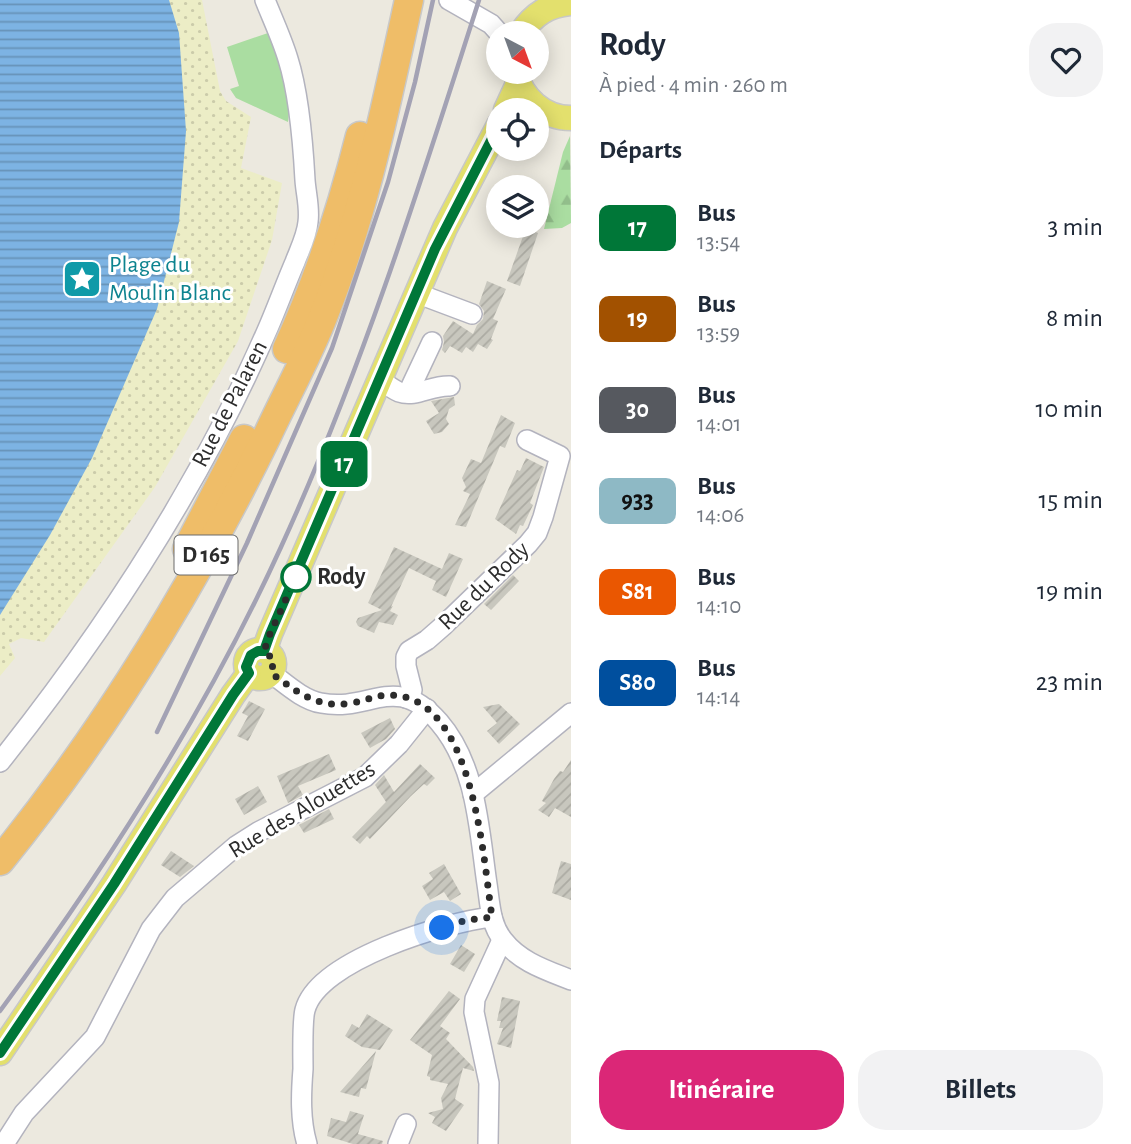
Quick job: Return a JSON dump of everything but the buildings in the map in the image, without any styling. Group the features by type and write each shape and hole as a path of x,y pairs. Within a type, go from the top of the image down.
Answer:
{"highway":[{"name":"D 165","path":"0,861 81,756 139,669 237,497 325,313 346,222 359,139 392,0"},
{"name":"D 165","path":"0,831 52,766 106,689 165,590 269,390 346,222 380,135 409,0"}],"main road":[{"path":"536,16 555,5 571,3"},
{"path":"549,114 571,118"},
{"path":"0,1053 114,884 233,695 262,666 270,634 416,293 445,228 486,155"}],"street":[{"name":"Rue de Palaren","path":"0,762 75,664 153,544 197,470 244,384 281,300 304,237 309,209 289,61 265,0"},
{"path":"449,0 486,23"},
{"path":"416,293 472,314"},
{"path":"408,393 432,342"},
{"path":"379,379 400,392 414,394 436,385 450,386"},
{"name":"Rue du Rody","path":"407,698 412,691 406,666 406,657 410,651 443,626 537,533 544,517 560,456 527,440"},
{"path":"262,666 317,703 341,705 391,695 407,698 426,709 442,725 465,766 473,794 495,929 516,953 535,965 571,980"},
{"name":"Rue des Alouettes","path":"4,1144 24,1113 95,1037 151,929 175,898 214,863 247,839 365,777 399,744 426,709"},
{"path":"473,794 571,713"},
{"path":"307,1144 303,1129 302,1102 304,1010 314,992 329,978 391,943 467,920 492,917"},
{"path":"488,1144 489,1083 474,1012 475,999 502,940"},
{"path":"398,1144 406,1124"}],"green space":[{"path":"268,33 284,77 288,122 236,98 230,89 239,86 227,47"},
{"path":"570,136 571,223 562,228 549,229 549,209 563,152"}],"sand":[{"path":"25,0 202,0 220,91 226,101 251,117 241,168 282,183 272,240 238,341 155,487 44,642 21,638 9,644 15,658 0,676 0,249"}],"water":[{"name":"Plage du Moulin Blanc","path":"0,0 169,0 179,33 186,131 179,222 157,309 92,458 50,535 0,615"}],"railway":[{"path":"157,732 247,543 332,348 388,182 415,82 433,0"},
{"path":"0,1011 79,900 153,786 221,669 281,547 364,345 412,208 479,0"}],"bus line":[{"name":"17","path":"0,1053 114,884 249,673 247,661 251,655 264,651 416,293 445,228 486,151"}],"place":[{"name":"Plage du Moulin Blanc","path":"82,279"},
{"name":"Rody","path":"296,577"}],"route":[{"path":"296,577 264,651 274,660 271,673 317,703 341,705 391,695 417,702 442,725 465,766 473,794 492,917 467,920 442,928"}]}
